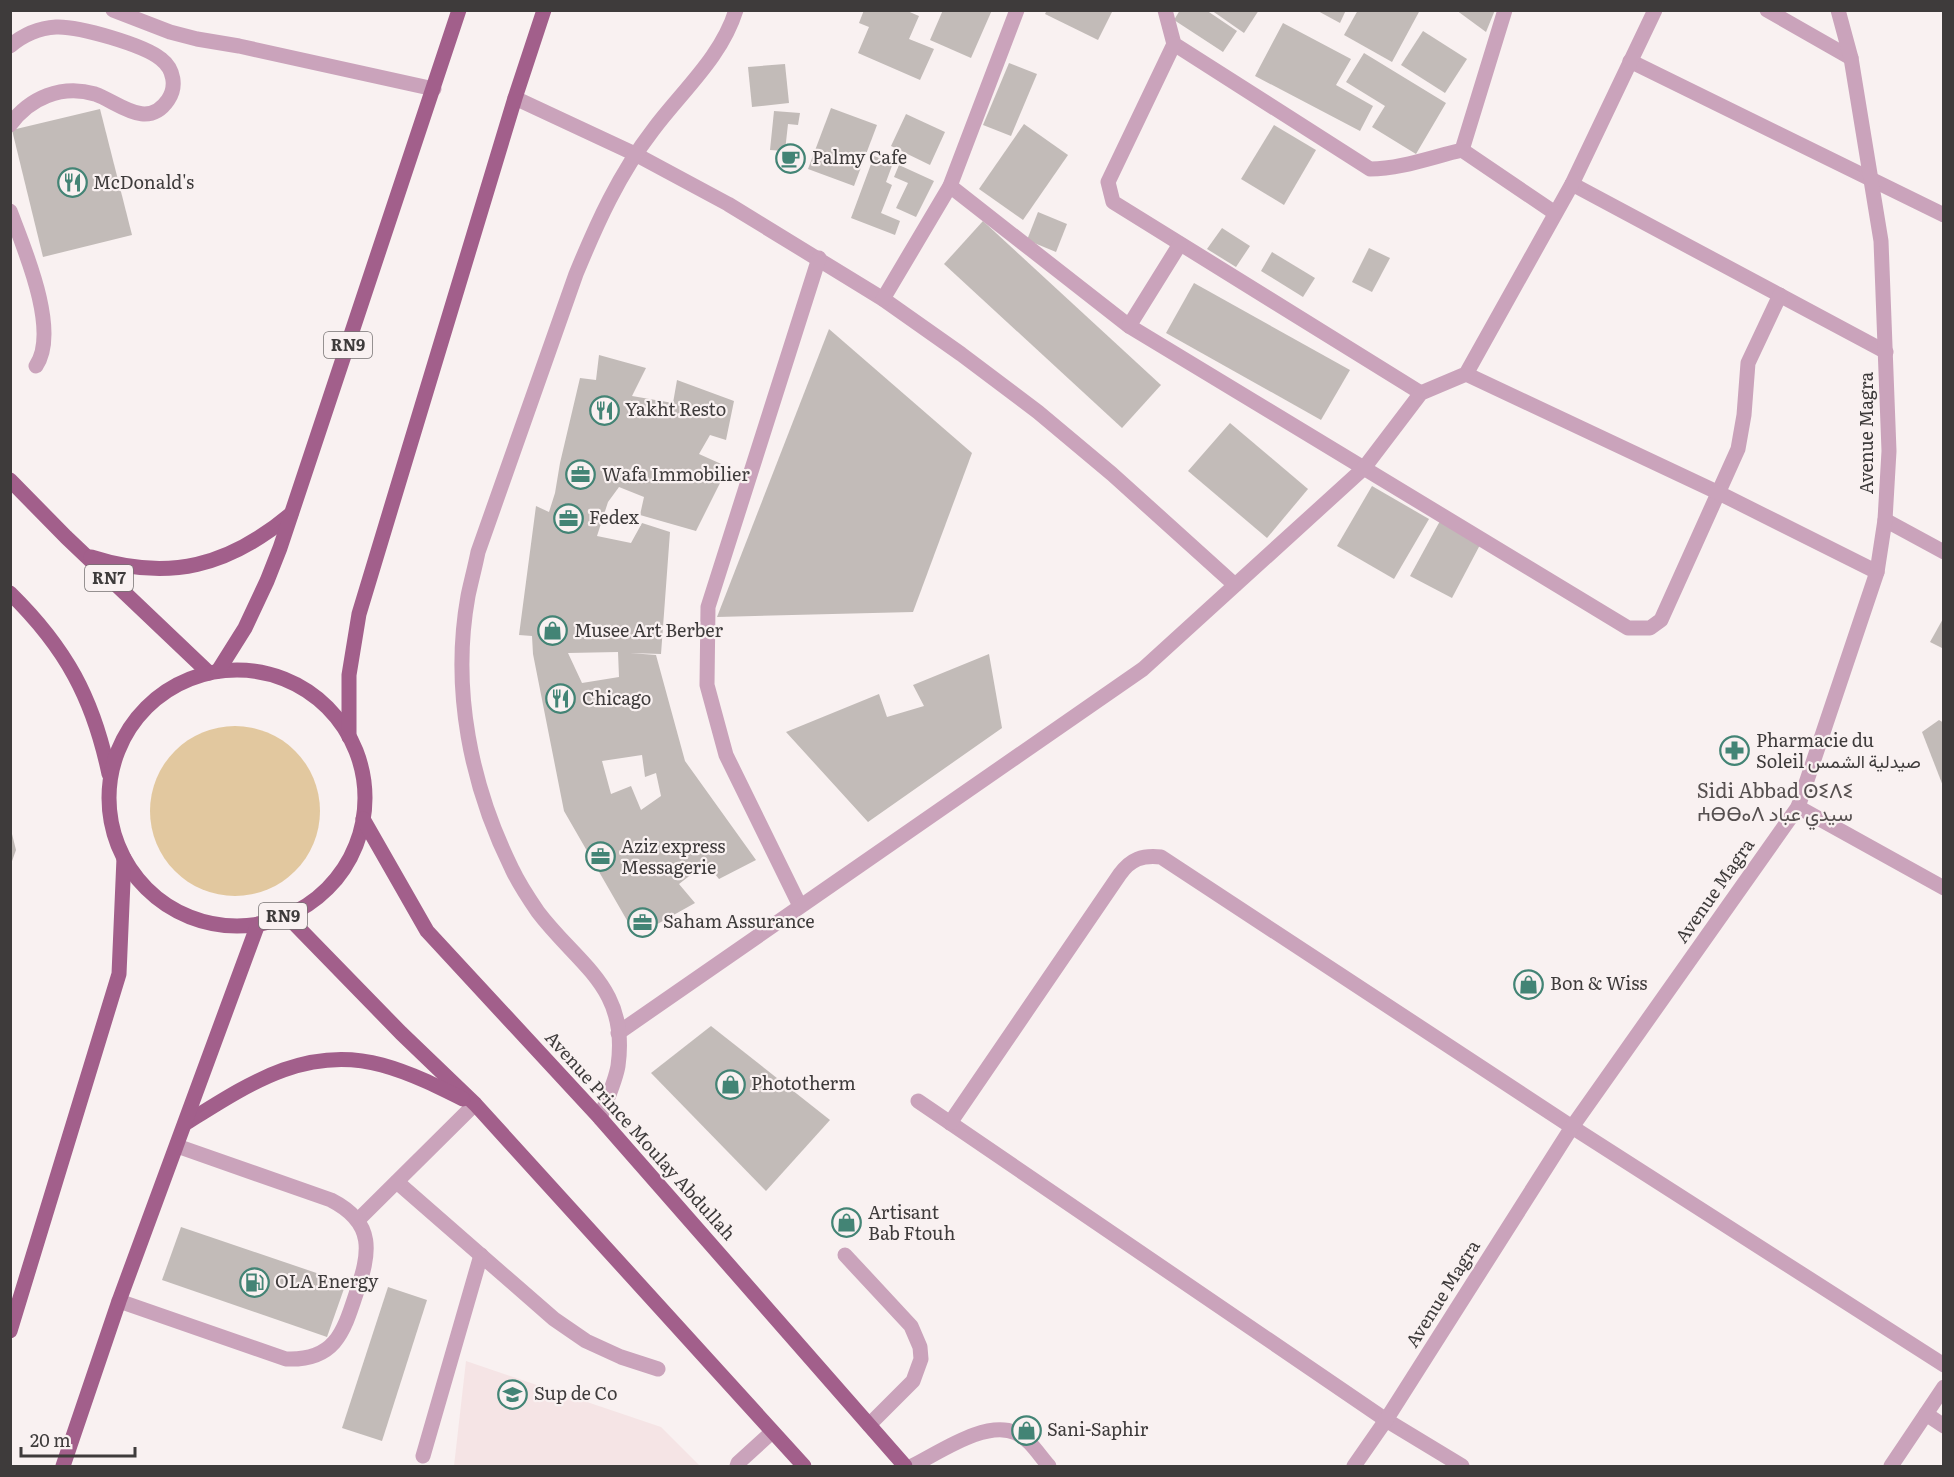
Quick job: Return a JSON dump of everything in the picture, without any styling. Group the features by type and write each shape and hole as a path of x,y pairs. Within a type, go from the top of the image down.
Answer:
{"main road":[{"name":"RN9","path":"213,672 245,628 267,581 459,10"},
{"name":"RN9","path":"349,737 349,675 359,614 515,98 544,10"},
{"name":"RN7","path":"10,480 86,555 213,672"},
{"path":"86,555 116,565 148,569 210,562 239,550 266,534 291,514"},
{"path":"10,593 36,619 60,650 80,685 100,737 110,780"},
{"name":"RN9","path":"257,671 294,683 326,706 349,737 358,756 365,798 363,819 352,854 332,884 318,897 286,915 258,924 226,925 195,919 154,895 142,884 124,858 111,820 109,801 114,761 121,744 143,711 173,687 213,672 257,671"},
{"name":"Avenue Prince Moulay Abdullah","path":"363,819 428,931 600,1118 905,1467"},
{"name":"RN9","path":"10,1331 119,974 124,858"},
{"path":"286,915 401,1033 475,1104 804,1467"},
{"name":"RN9","path":"63,1467 119,1301 258,924"},
{"path":"186,1123 251,1083 296,1065 320,1061 350,1060 380,1065 410,1074 475,1104"}],"street":[{"path":"113,10 170,32 197,39 239,46 434,89"},
{"path":"600,1118 617,1069 618,1033 615,1016 606,992 593,971 539,912 514,872 494,830 478,785 468,739 463,692 463,645 468,598 478,552 592,234 635,154 718,49 736,10"},
{"path":"882,298 950,186 1017,10"},
{"path":"1165,10 1174,44 1108,183 1113,202 1421,393"},
{"path":"1462,150 1505,10"},
{"path":"618,1033 1143,669 1364,468 1421,393 1466,374 1572,184 1655,10"},
{"path":"1767,10 1851,58"},
{"name":"Avenue Magra","path":"1354,1467 1572,1127 1798,807 1877,572 1885,520 1889,451 1881,241 1851,58 1838,10"},
{"path":"10,46 27,35 58,27 90,32 131,45 160,58 168,65 173,87 162,107 152,113 141,114 119,107 93,94 65,91 51,94 25,108 10,126"},
{"path":"1174,44 1370,169 1388,169 1462,150 1555,213"},
{"path":"1630,61 1944,215"},
{"path":"515,98 635,154 729,204 882,298 1038,412 1112,474 1234,585"},
{"path":"1572,184 1886,352"},
{"path":"950,186 1129,326 1628,628 1650,628 1661,620 1719,493 1738,449 1744,415 1748,363 1780,295"},
{"path":"10,210 33,271 44,326 43,353 36,366"},
{"path":"1129,326 1180,244"},
{"path":"800,906 726,755 707,685 708,607 819,258"},
{"path":"1466,374 1719,493 1877,572"},
{"path":"1885,520 1944,552"},
{"path":"1798,807 1944,888"},
{"path":"950,1124 1120,874 1128,864 1138,858 1161,857 1572,1127 1944,1365"},
{"path":"918,1101 1386,1420 1462,1467"},
{"path":"358,1220 475,1104"},
{"path":"119,1301 286,1359 315,1356 328,1349 338,1339 345,1326 368,1252 366,1236 358,1220 346,1208 331,1200 177,1146"},
{"path":"397,1182 554,1319 586,1341 621,1357 658,1369"},
{"path":"423,1456 481,1255"},
{"path":"844,1255 911,1326 921,1347 921,1359 914,1381 869,1425"},
{"path":"1891,1467 1944,1388"},
{"path":"1926,1414 1944,1425"},
{"path":"912,1467 975,1434 1002,1429 1017,1433 1028,1441 1049,1467"},
{"path":"737,1467 738,1463 772,1432"}],"shaded area":[{"path":"235,726 268,732 295,751 314,778 320,811 314,844 295,871 268,890 235,896 202,890 175,871 156,844 150,811 156,778 175,751 202,732"},
{"name":"Sup de Co","path":"466,1361 661,1427 700,1466 454,1466"}],"building":[{"path":"864,10 905,10 919,16 909,39 934,49 920,80 858,53 869,27 859,23"},
{"path":"943,10 992,10 971,58 930,40"},
{"path":"1047,10 1113,10 1098,40 1045,14"},
{"path":"1180,10 1206,10 1237,31 1223,52 1174,20"},
{"path":"1211,10 1259,10 1244,33"},
{"path":"1316,10 1346,10 1340,23"},
{"path":"1358,10 1420,10 1392,62 1344,35"},
{"path":"1456,10 1495,10 1486,32"},
{"path":"1283,23 1351,59 1336,85 1373,106 1360,131 1255,76"},
{"path":"1423,31 1467,59 1445,93 1401,65"},
{"path":"1364,53 1446,103 1416,154 1372,127 1385,106 1346,82"},
{"path":"1009,63 1037,74 1011,136 983,125"},
{"path":"785,64 789,103 752,107 748,67"},
{"path":"831,108 877,125 854,186 808,169"},
{"name":"McDonald's","path":"100,109 132,235 43,257 12,130"},
{"path":"774,111 800,113 798,125 788,124 785,151 770,150"},
{"path":"906,114 945,132 930,165 891,146"},
{"path":"1024,124 1068,155 1023,220 979,189"},
{"path":"1274,125 1316,150 1284,205 1241,179"},
{"path":"874,156 893,163 886,182 892,185 881,213 900,221 895,235 851,218"},
{"path":"899,165 934,181 916,217 896,208 908,183 894,177"},
{"path":"1038,212 1067,224 1056,252 1027,240"},
{"path":"983,221 1161,385 1122,428 944,264"},
{"path":"1222,228 1250,246 1236,267 1207,249"},
{"path":"1369,248 1390,258 1372,292 1352,282"},
{"path":"1272,252 1315,278 1303,297 1261,271"},
{"path":"1194,283 1350,370 1321,420 1166,333"},
{"path":"829,329 972,453 913,612 717,617"},
{"path":"599,355 646,368 632,396 673,403 677,380 734,401 726,440 710,435 699,454 728,467 696,531 640,515 644,497 619,487 608,502 597,536 631,543 642,523 670,532 661,654 630,653 656,655 685,761 756,860 719,879 706,863 679,884 695,903 636,936 564,811 533,654 532,636 519,635 536,506 549,512 580,378 596,380","holes":["618,652 619,677 582,683 568,653","642,755 645,777 656,773 661,796 641,810 631,786 611,794 602,761"]},
{"path":"1230,423 1308,489 1267,538 1188,471"},
{"path":"1372,486 1429,519 1394,579 1337,546"},
{"path":"1440,521 1481,543 1452,598 1410,576"},
{"path":"1944,617 1944,649 1930,642"},
{"path":"989,654 1002,728 868,822 786,732 879,694 887,717 924,706 913,685"},
{"path":"1939,720 1944,723 1943,786 1922,732"},
{"path":"10,826 16,850 11,864 10,864"},
{"path":"711,1026 830,1120 766,1191 651,1073"},
{"name":"OLA Energy","path":"181,1227 346,1283 327,1337 162,1280"},
{"path":"388,1287 427,1300 382,1441 342,1428"}],"place":[{"name":"Palmy Cafe","path":"791,158"},
{"name":"McDonald's","path":"72,183"},
{"name":"Yakht Resto","path":"604,410"},
{"name":"Wafa Immobilier","path":"581,475"},
{"name":"Fedex","path":"568,518"},
{"name":"Musee Art Berber","path":"553,631"},
{"name":"Chicago","path":"561,699"},
{"name":"Pharmacie du Soleil صيدلية الشمس","path":"1735,751"},
{"name":"Aziz express Messagerie","path":"600,857"},
{"name":"Saham Assurance","path":"642,922"},
{"name":"Bon & Wiss","path":"1529,984"},
{"name":"Phototherm","path":"730,1084"},
{"name":"Artisant Bab Ftouh","path":"847,1223"},
{"name":"OLA Energy","path":"254,1282"},
{"name":"Sup de Co","path":"513,1394"},
{"name":"Sani-Saphir","path":"1026,1430"}],"district":[{"name":"Sidi Abbad ⵙⵉⴷⵉ ⵄⴱⴱⴰⴷ سيدي عباد","path":"1775,802"}]}
